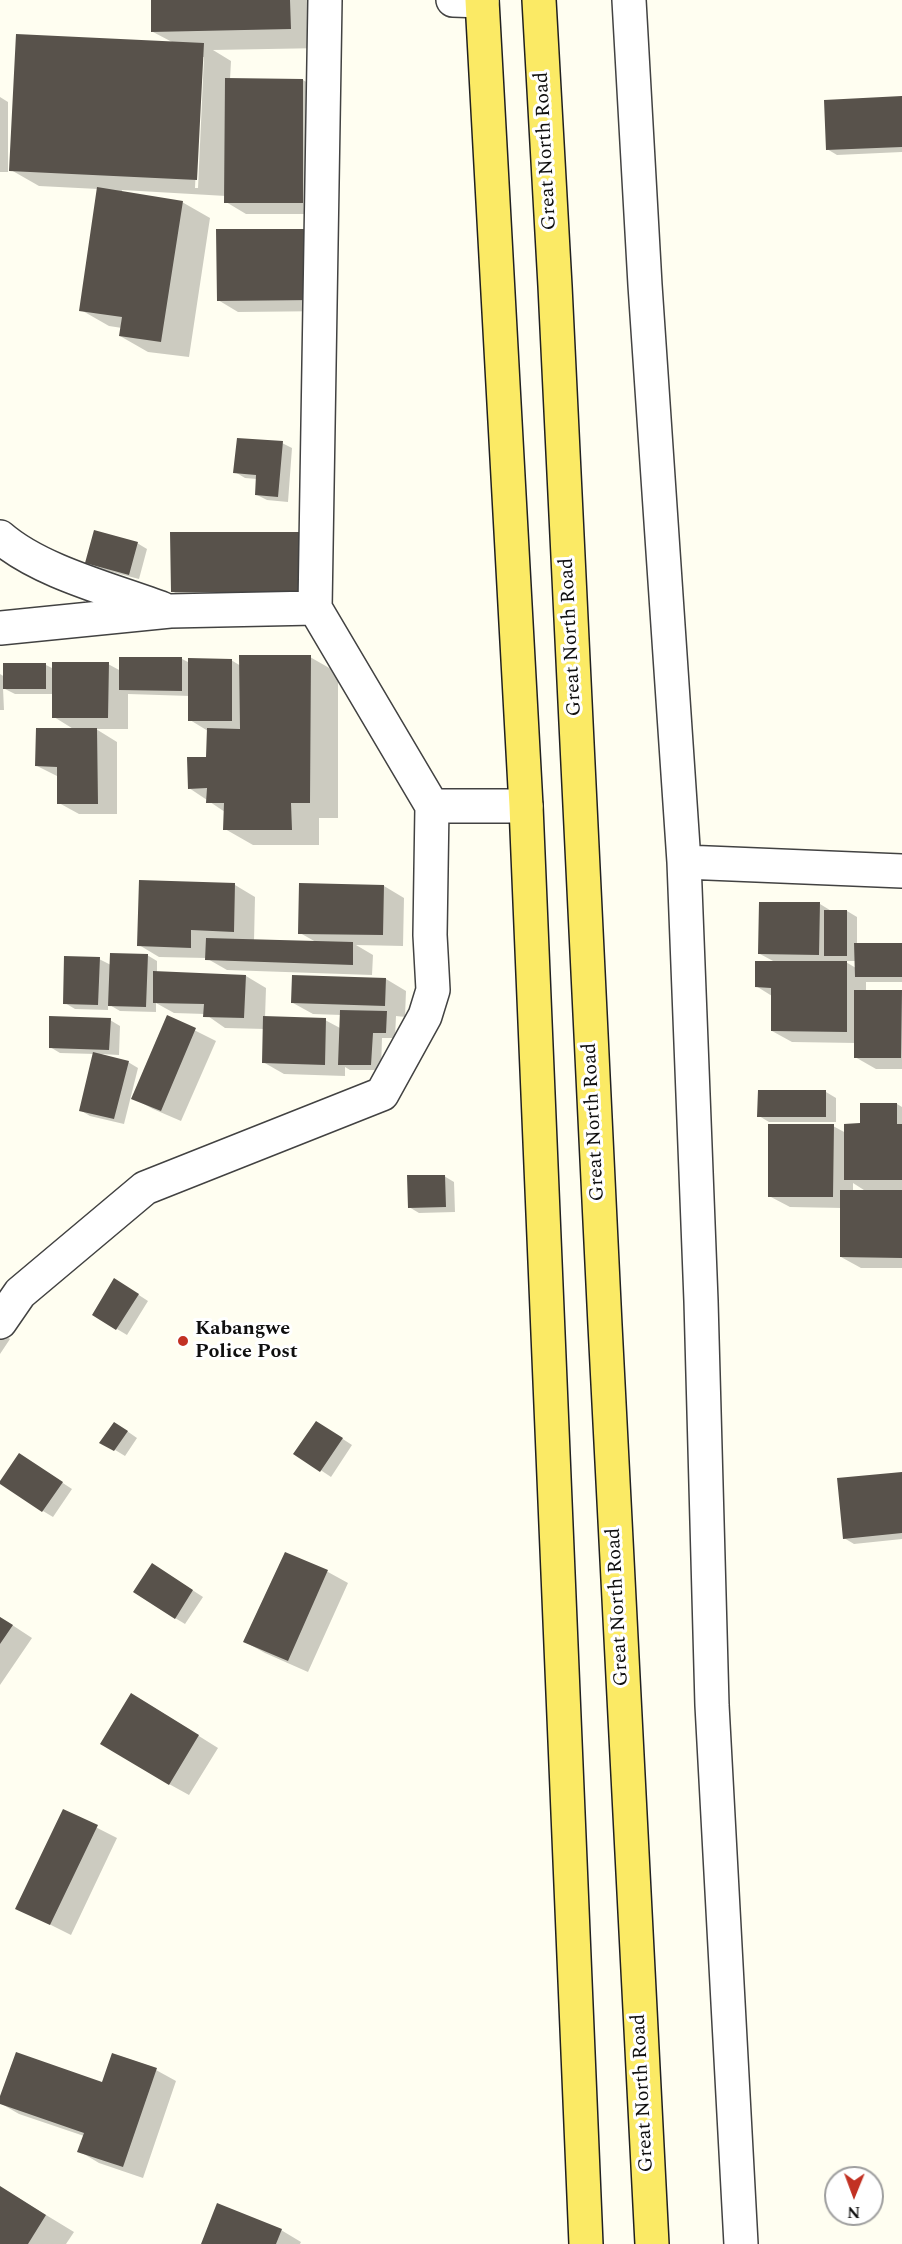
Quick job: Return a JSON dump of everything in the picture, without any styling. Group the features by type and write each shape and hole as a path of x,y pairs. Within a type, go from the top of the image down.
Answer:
{"main road":[{"path":"472,0 525,806 586,2244"},
{"name":"Great North Road","path":"539,0 652,2244"}],"street":[{"path":"0,1322 20,1293 145,1188 382,1094 424,1016 433,990 430,935 432,806 315,608 324,0"},
{"path":"629,0 646,309 684,862 701,1301 712,1705 741,2244"},
{"path":"0,537 28,556 56,570 170,611"},
{"path":"0,628 170,611 315,608"},
{"path":"432,806 525,806"},
{"path":"684,862 902,871"}],"building":[{"path":"151,0 290,0 291,29 151,32"},
{"path":"16,34 204,43 197,180 9,171"},
{"path":"225,78 303,79 303,203 224,203"},
{"path":"902,96 902,147 826,150 824,100"},
{"path":"97,187 183,201 161,342 119,336 122,317 79,311"},
{"path":"216,229 313,229 314,300 217,301"},
{"path":"237,438 283,441 278,497 255,495 256,475 233,473"},
{"path":"94,530 138,542 129,575 85,563"},
{"path":"170,532 301,532 300,593 171,592"},
{"path":"239,655 311,655 310,803 291,803 292,830 223,830 224,803 206,803 207,788 188,789 187,757 206,757 207,728 240,729"},
{"path":"119,657 182,657 182,691 119,690"},
{"path":"188,658 232,659 232,721 188,721"},
{"path":"52,662 109,662 108,718 52,718"},
{"path":"3,663 46,663 46,689 3,689"},
{"path":"36,728 97,728 98,804 57,804 57,767 35,766"},
{"path":"139,880 235,883 234,932 191,930 191,948 137,946"},
{"path":"299,883 384,885 383,935 298,934"},
{"path":"759,902 820,902 819,955 758,954"},
{"path":"824,910 847,910 847,956 824,956"},
{"path":"206,938 353,942 353,965 205,960"},
{"path":"854,943 902,943 902,977 855,977"},
{"path":"110,953 148,954 146,1007 108,1006"},
{"path":"64,956 100,957 98,1005 63,1004"},
{"path":"755,961 847,961 847,1032 771,1031 771,988 755,987"},
{"path":"153,971 246,975 244,1018 203,1017 204,1004 153,1003"},
{"path":"292,975 386,978 385,1006 291,1003"},
{"path":"854,990 902,990 901,1058 854,1058"},
{"path":"340,1010 387,1011 386,1033 373,1033 371,1065 338,1065"},
{"path":"167,1015 196,1028 161,1111 131,1099"},
{"path":"49,1016 111,1018 109,1050 49,1048"},
{"path":"263,1016 326,1018 325,1065 262,1063"},
{"path":"93,1052 129,1061 114,1119 79,1111"},
{"path":"758,1090 826,1090 826,1117 757,1117"},
{"path":"860,1103 897,1103 897,1124 902,1124 902,1180 844,1180 844,1124 860,1123"},
{"path":"768,1124 834,1124 833,1197 768,1197"},
{"path":"407,1175 445,1175 446,1207 408,1208"},
{"path":"840,1190 902,1190 902,1258 840,1257"},
{"path":"114,1278 139,1294 116,1330 92,1315"},
{"path":"316,1421 343,1438 320,1472 293,1454"},
{"path":"114,1422 128,1431 114,1451 99,1443"},
{"path":"19,1453 63,1482 42,1512 0,1484"},
{"path":"902,1472 902,1533 843,1539 837,1478"},
{"path":"285,1552 328,1570 288,1661 243,1642"},
{"path":"152,1563 193,1590 175,1619 133,1592"},
{"path":"0,1617 13,1625 0,1644"},
{"path":"131,1693 199,1735 169,1785 100,1744"},
{"path":"63,1809 98,1825 50,1925 15,1909"},
{"path":"16,2052 102,2082 112,2053 157,2068 123,2167 77,2152 84,2133 0,2104 0,2096"},
{"path":"0,2186 46,2215 28,2244 0,2244"},
{"path":"217,2203 282,2229 276,2244 201,2244"}],"place":[{"name":"Kabangwe Police Post","path":"183,1341"}]}
